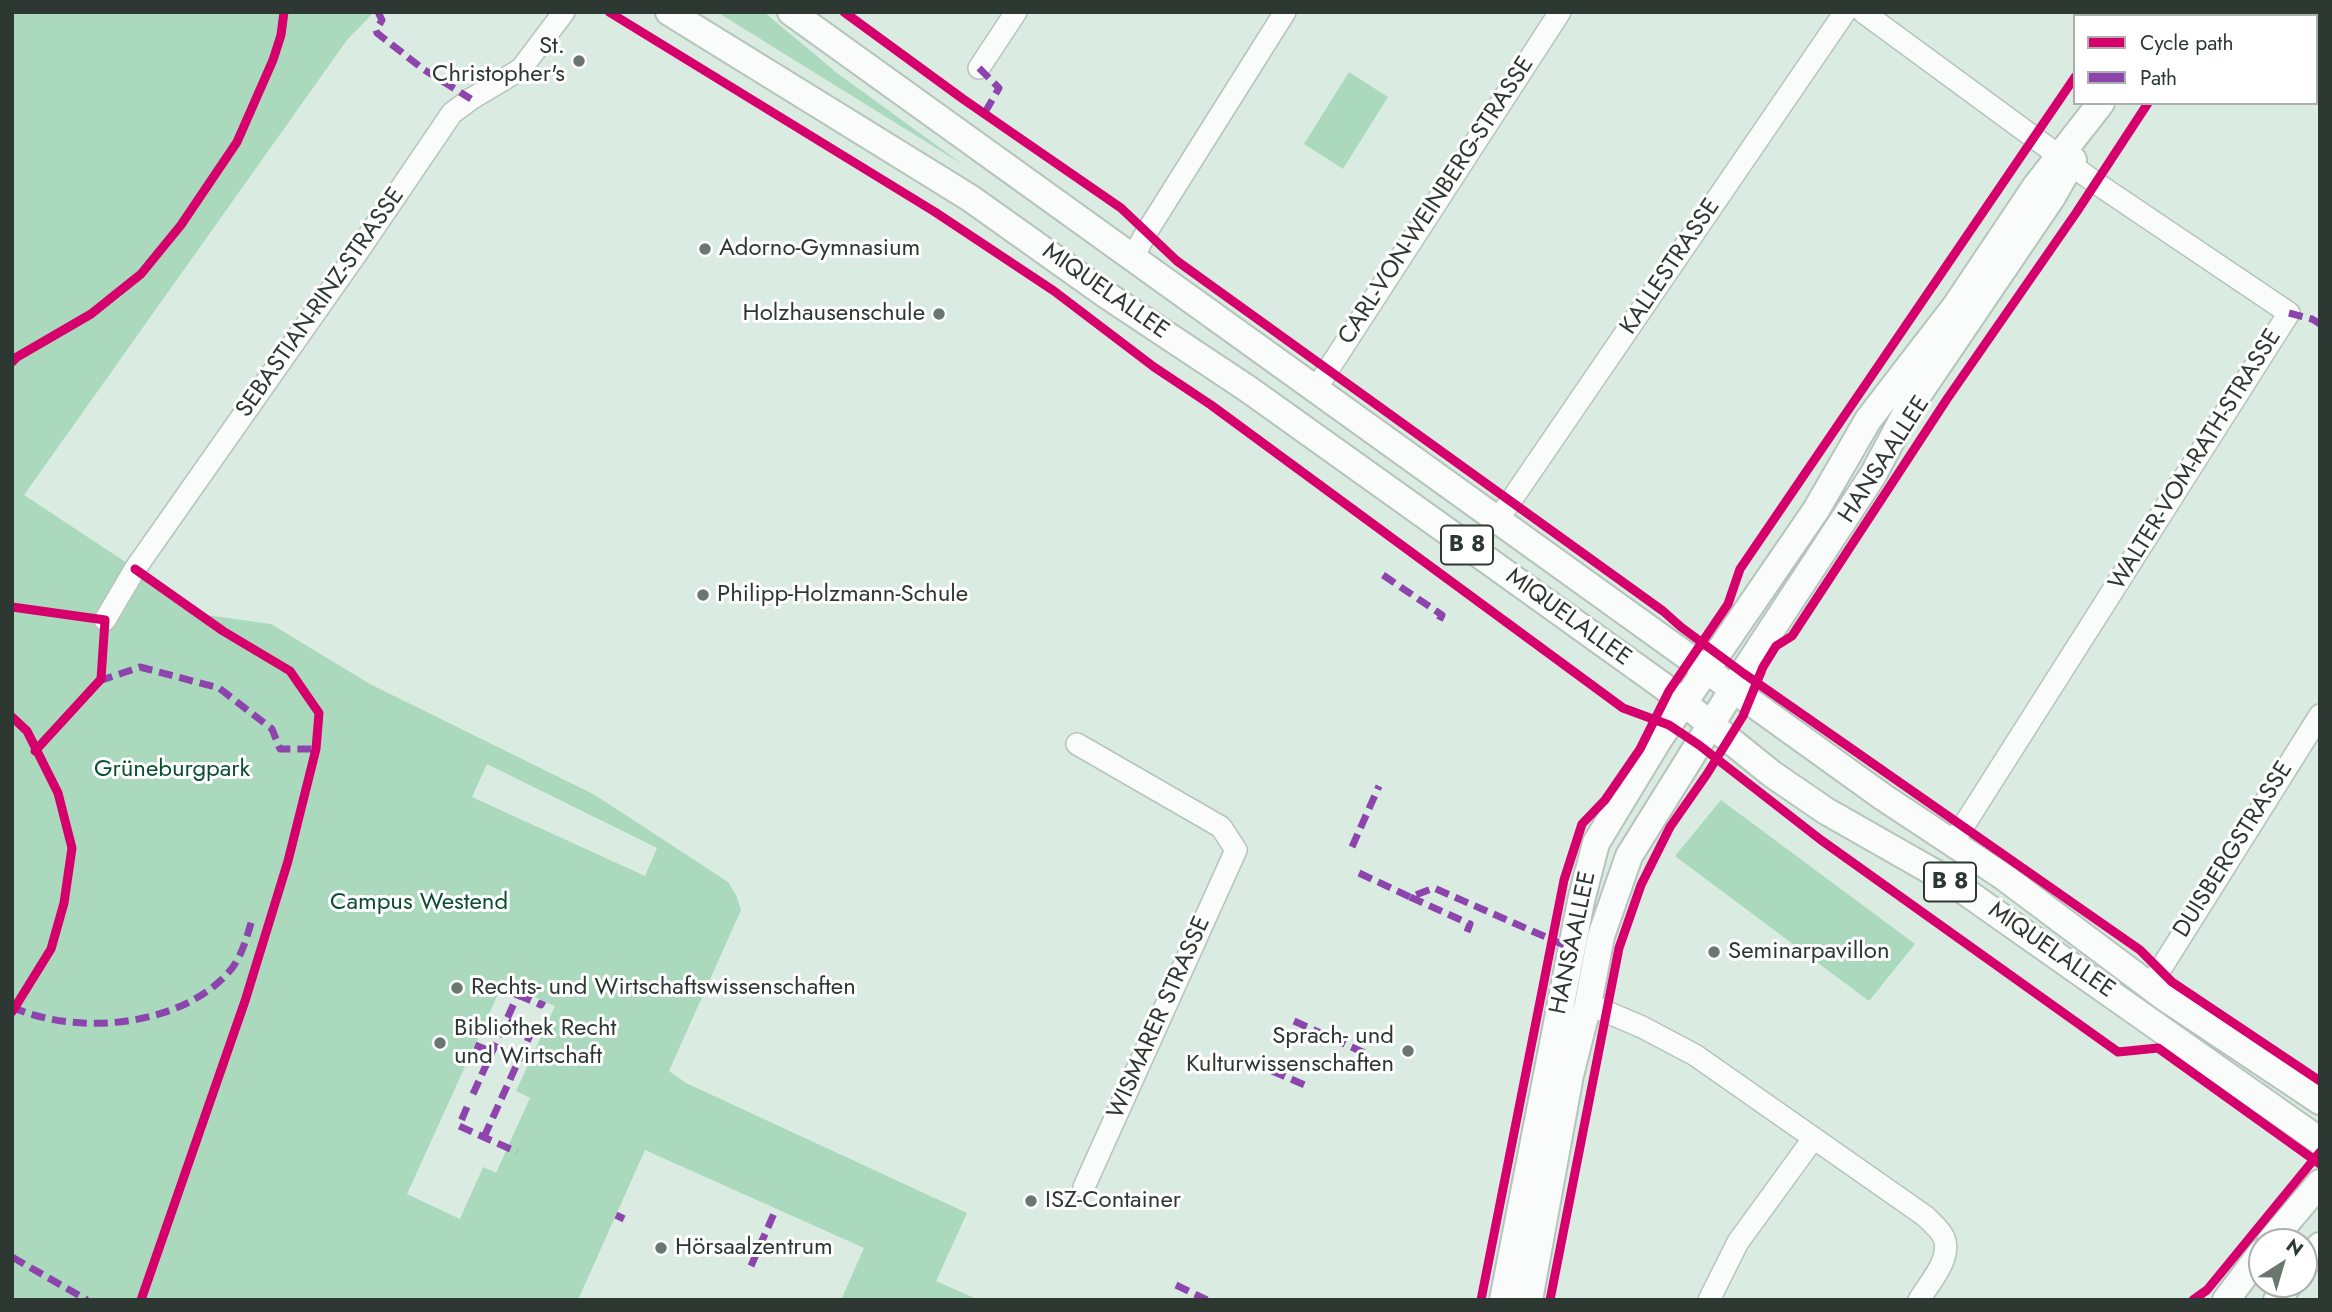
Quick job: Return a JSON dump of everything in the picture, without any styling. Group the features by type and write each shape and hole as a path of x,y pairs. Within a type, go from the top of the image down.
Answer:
{"main road":[{"name":"MIQUELALLEE","path":"669,12 970,198 1105,294 1248,389 1685,702 1742,752 1826,811 1956,885 2320,1141"},
{"name":"MIQUELALLEE","path":"791,12 1733,690 1952,844 2004,877 2150,986 2313,1092"},
{"name":"HANSAALLEE","path":"1503,1300 1578,913 1596,843 1637,774 1816,510 1868,420 2065,160 2099,105"},
{"name":"HANSAALLEE","path":"1529,1300 1570,1075 1588,1004 1601,936 1629,856 1873,475 1907,411 2052,197 2065,160"},
{"path":"2282,1228 2320,1183"},
{"path":"2226,1300 2248,1271"}],"street":[{"name":"SEBASTIAN-RINZ-STRASSE","path":"105,620 135,569 452,113 521,69 564,12"},
{"path":"979,68 1016,12"},
{"path":"1132,259 1285,12"},
{"name":"CARL-VON-WEINBERG-STRASSE","path":"1315,390 1560,12"},
{"name":"KALLESTRASSE","path":"1497,521 1845,12"},
{"path":"1863,12 2065,160"},
{"name":"WALTER-VOM-RATH-STRASSE","path":"1952,844 2289,313 2065,160"},
{"name":"DUISBERGSTRASSE","path":"2150,986 2320,715"},
{"name":"WISMARER STRASSE","path":"1077,744 1222,827 1236,850 1084,1187"},
{"path":"1588,1004 1642,1027 1695,1055 1925,1216 1944,1236 1946,1248 1944,1260 1919,1300"},
{"path":"1709,1300 1738,1242 1813,1139"}],"green space":[{"path":"12,12 374,12 347,40 24,495 206,615 271,624 370,684 595,795 728,882 741,910 669,1071 686,1083 967,1213 936,1281 979,1300 841,1300 864,1248 645,1150 578,1300 12,1300","holes":["487,764 657,848 645,876 472,797","503,983 555,1006 516,1091 530,1098 496,1173 483,1167 460,1219 407,1194"]},
{"path":"717,12 764,12 837,73 965,166"},
{"path":"1349,72 1388,97 1343,169 1304,144"},
{"path":"1721,800 1915,944 1869,1001 1675,856"}],"marked path":[{"path":"378,12 382,20 377,33 423,69 471,99"},
{"path":"979,68 999,88 984,114"},
{"path":"2289,313 2320,324"},
{"path":"1383,575 1442,615 1439,621"},
{"path":"99,681 140,667 219,688 272,729 280,749 316,749"},
{"path":"1352,847 1379,786"},
{"path":"1359,873 1410,897 1434,888 1571,948"},
{"path":"1410,897 1470,924 1467,932"},
{"path":"12,1007 66,1022 95,1023 125,1021 182,1006 206,992 232,968 243,947 253,916"},
{"path":"473,1094 520,990"},
{"path":"518,995 541,1005 543,1001"},
{"path":"484,1137 531,1033 506,1020"},
{"path":"1294,1021 1369,1055"},
{"path":"483,1027 499,1036"},
{"path":"475,1045 492,1052"},
{"path":"470,1055 487,1063"},
{"path":"1272,1071 1307,1086"},
{"path":"467,1107 459,1126 517,1152"},
{"path":"751,1266 776,1209"},
{"path":"616,1215 624,1219"},
{"path":"12,1257 87,1300"},
{"path":"1176,1285 1207,1300"}],"cycle path":[{"path":"12,362 91,314 141,274 181,225 237,142 273,60 281,35 284,12"},
{"path":"609,12 935,212 1054,291 1154,367 1211,405 1623,708 1669,725 1699,745 1821,840 2118,1052 2158,1048 2320,1164"},
{"path":"844,12 963,99 1121,208 1177,261 1663,611 1743,673 2140,950 2172,982 2320,1081"},
{"path":"1481,1300 1564,880 1582,824 1605,800 1640,749 1669,691 1728,604 1740,569 2073,80"},
{"path":"1550,1300 1619,948 1641,885 1670,827 1743,716 1763,667 1776,646 1792,636 1947,399 2076,213 2147,105"},
{"path":"135,569 223,631 290,671 319,713 316,749 288,861 245,1001 141,1300"},
{"path":"12,607 105,620 101,679 35,751"},
{"path":"12,717 27,731 58,793 72,848 64,903 51,949 12,1012"},
{"path":"2193,1300 2207,1290 2320,1152"}],"place":[{"name":"St. Christopher's","path":"579,61"},
{"name":"Adorno-Gymnasium","path":"705,249"},
{"name":"Holzhausenschule","path":"939,314"},
{"name":"Philipp-Holzmann-Schule","path":"703,595"},
{"name":"Seminarpavillon","path":"1714,952"},
{"name":"Rechts- und Wirtschaftswissenschaften","path":"457,988"},
{"name":"Bibliothek Recht und Wirtschaft","path":"440,1043"},
{"name":"Sprach- und Kulturwissenschaften","path":"1408,1051"},
{"name":"ISZ-Container","path":"1031,1201"},
{"name":"Hörsaalzentrum","path":"661,1248"}],"park label":[{"name":"Grüneburgpark","path":"172,770"},
{"name":"Campus Westend","path":"419,903"}]}
